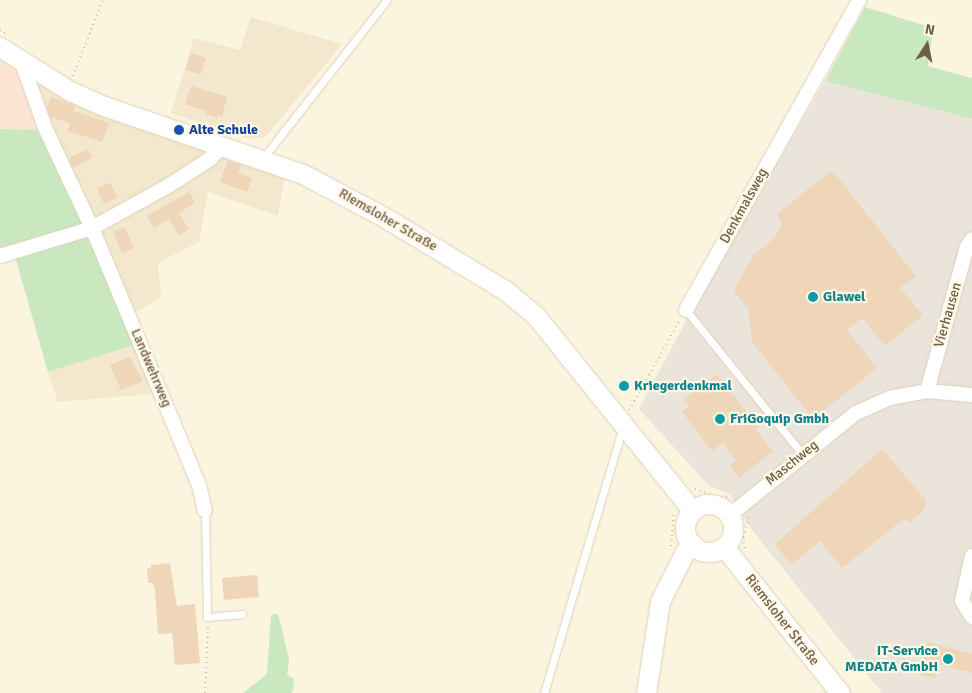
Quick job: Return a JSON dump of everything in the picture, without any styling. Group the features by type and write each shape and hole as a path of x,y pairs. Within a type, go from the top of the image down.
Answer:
{"main road":[{"name":"Riemsloher Straße","path":"0,47 22,63 70,91 104,106 263,158 339,191 506,291 536,316 626,418 688,504"},
{"path":"688,504 712,505 736,510 733,529 724,547 711,552 692,544 686,531 688,504"},
{"path":"646,693 660,600 685,552 692,544"},
{"name":"Riemsloher Straße","path":"724,547 840,693"}],"street":[{"name":"Denkmalsweg","path":"686,310 859,0"},
{"name":"Landwehrweg","path":"22,63 46,130 92,228 199,485 205,510"},
{"path":"0,256 92,228 168,186 210,159 223,145"},
{"name":"Vierhausen","path":"927,391 967,246 972,239"},
{"name":"Maschweg","path":"736,510 802,454 856,413 889,398 927,391 972,395"},
{"path":"972,556 962,601 972,617"}],"lane":[{"path":"263,158 387,0"},
{"path":"686,310 802,454"},
{"path":"544,693 626,418"},
{"path":"205,510 208,617 242,614"}],"path":[{"path":"70,91 72,78 103,0"},
{"path":"626,418 686,310"},
{"path":"669,550 674,528 673,505 688,504 693,488 716,497 736,496 736,510 750,515 743,537 745,549"},
{"path":"205,693 208,617"}],"shaded area":[{"path":"251,17 342,44 268,134 261,138 249,139 171,113 194,38 240,50"},
{"path":"0,59 24,76 46,130 0,129"},
{"path":"825,81 972,119 972,693 882,693 749,526 730,494 709,486 639,409 703,289"},
{"path":"34,82 86,109 285,174 278,216 208,192 199,242 158,263 161,298 129,315"},
{"path":"140,343 161,393 58,402 48,372"}],"green space":[{"path":"865,7 933,28 928,66 972,78 972,119 825,81"},
{"path":"0,129 46,130 140,343 48,372 14,253 0,256"},
{"path":"278,614 289,659 287,675 293,678 294,688 291,693 243,693 267,674 271,615"}],"building":[{"path":"191,53 206,58 201,74 185,70"},
{"path":"191,86 227,97 222,116 218,115 217,118 205,114 206,111 185,104"},
{"path":"51,97 75,106 74,111 109,123 102,142 68,131 70,123 50,117 47,108"},
{"path":"88,149 92,158 73,167 69,158"},
{"path":"228,160 241,165 238,173 252,178 247,192 220,182"},
{"name":"Glawel","path":"832,170 916,276 900,288 923,315 885,346 862,318 847,330 877,368 813,419 752,342 748,309 734,291 753,255 775,238 782,224 777,214"},
{"path":"111,183 117,198 104,204 97,188"},
{"path":"189,192 195,203 179,213 189,229 179,235 169,219 154,228 147,216"},
{"path":"125,227 134,248 122,253 113,232"},
{"path":"130,357 143,381 121,390 110,365"},
{"name":"FriGoquip Gmbh","path":"717,374 758,426 755,429 773,451 739,478 730,465 736,460 723,443 712,451 682,412 690,406 684,399"},
{"path":"882,449 927,501 924,510 909,523 905,518 842,568 820,541 791,565 775,544"},
{"path":"170,563 177,606 195,604 200,663 175,665 172,633 158,634 155,591 153,583 148,583 147,569 151,568 151,565"},
{"path":"257,575 259,597 224,600 222,578"},
{"name":"IT-Service MEDATA GmbH","path":"928,642 972,654 972,673 939,664 935,679 920,674"}],"place":[{"name":"Alte Schule","path":"179,130"},
{"name":"Glawel","path":"813,297"},
{"name":"Kriegerdenkmal","path":"624,386"},
{"name":"FriGoquip Gmbh","path":"720,419"},
{"name":"IT-Service MEDATA GmbH","path":"948,659"}]}
